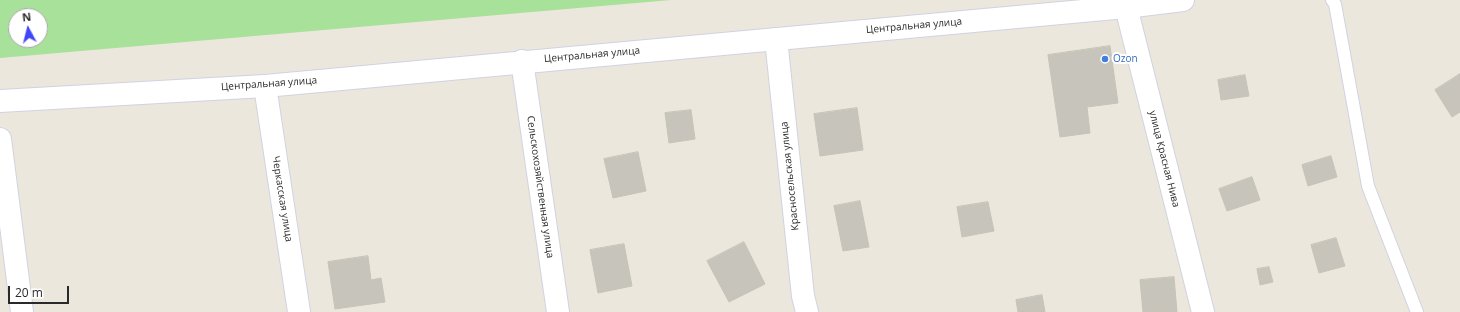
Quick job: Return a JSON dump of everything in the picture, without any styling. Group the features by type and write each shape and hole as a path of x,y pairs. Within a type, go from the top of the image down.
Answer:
{"street":[{"name":"Центральная улица","path":"0,101 265,86 522,61 1126,7 1182,0"},
{"name":"улица Красная Нива","path":"1126,7 1203,312"},
{"name":"Красносельская улица","path":"776,38 803,296 807,312"},
{"name":"Сельскохозяйственная улица","path":"522,61 558,312"},
{"name":"Черкасская улица","path":"265,86 299,312"},
{"path":"0,139 22,312"}],"lane":[{"path":"1332,0 1335,4 1368,186 1417,312"}],"green space":[{"path":"0,0 671,0 0,58"}],"building":[{"path":"1110,46 1118,103 1087,107 1090,133 1060,137 1048,55"},
{"path":"1460,74 1460,112 1452,117 1435,90"},
{"path":"1245,75 1249,96 1221,100 1218,80"},
{"path":"857,108 863,150 820,156 814,114"},
{"path":"691,110 695,139 669,143 665,113"},
{"path":"638,152 646,191 613,198 604,159"},
{"path":"1331,156 1337,177 1308,186 1302,165"},
{"path":"1252,177 1260,200 1227,211 1219,189"},
{"path":"860,201 869,247 843,251 834,206"},
{"path":"988,202 994,231 962,237 957,207"},
{"path":"1336,238 1345,266 1319,273 1311,245"},
{"path":"744,242 765,284 729,302 707,261"},
{"path":"624,244 632,286 598,293 590,250"},
{"path":"368,256 371,280 381,278 385,302 335,309 328,262"},
{"path":"1269,267 1273,282 1260,285 1257,269"},
{"path":"1174,277 1177,312 1143,312 1140,280"},
{"path":"1042,295 1045,312 1018,312 1016,300"}],"place":[{"name":"Ozon","path":"1105,59"}]}
